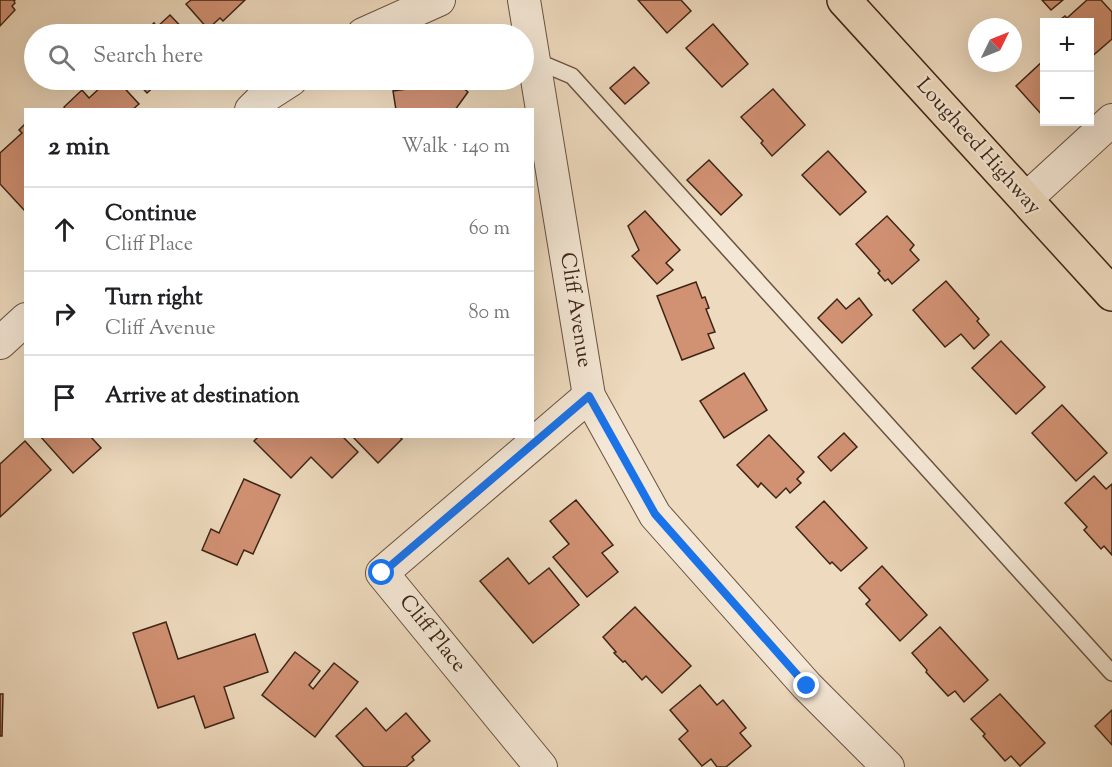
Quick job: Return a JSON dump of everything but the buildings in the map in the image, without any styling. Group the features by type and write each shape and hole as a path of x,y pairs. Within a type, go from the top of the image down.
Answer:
{"highway":[{"name":"Lougheed Highway","path":"844,0 1112,294"}],"street":[{"path":"385,24 439,0"},
{"name":"Cliff Avenue","path":"524,0 528,24"},
{"name":"Cliff Avenue","path":"534,60 589,396 655,514 807,686 888,767"},
{"path":"253,108 276,90"},
{"path":"1026,199 1112,120"},
{"path":"0,343 24,322"},
{"name":"Cliff Place","path":"542,767 382,573 589,396"}],"lane":[{"path":"534,60 572,76 1112,673"}],"route":[{"path":"382,573 589,396 655,514 807,686"}]}
